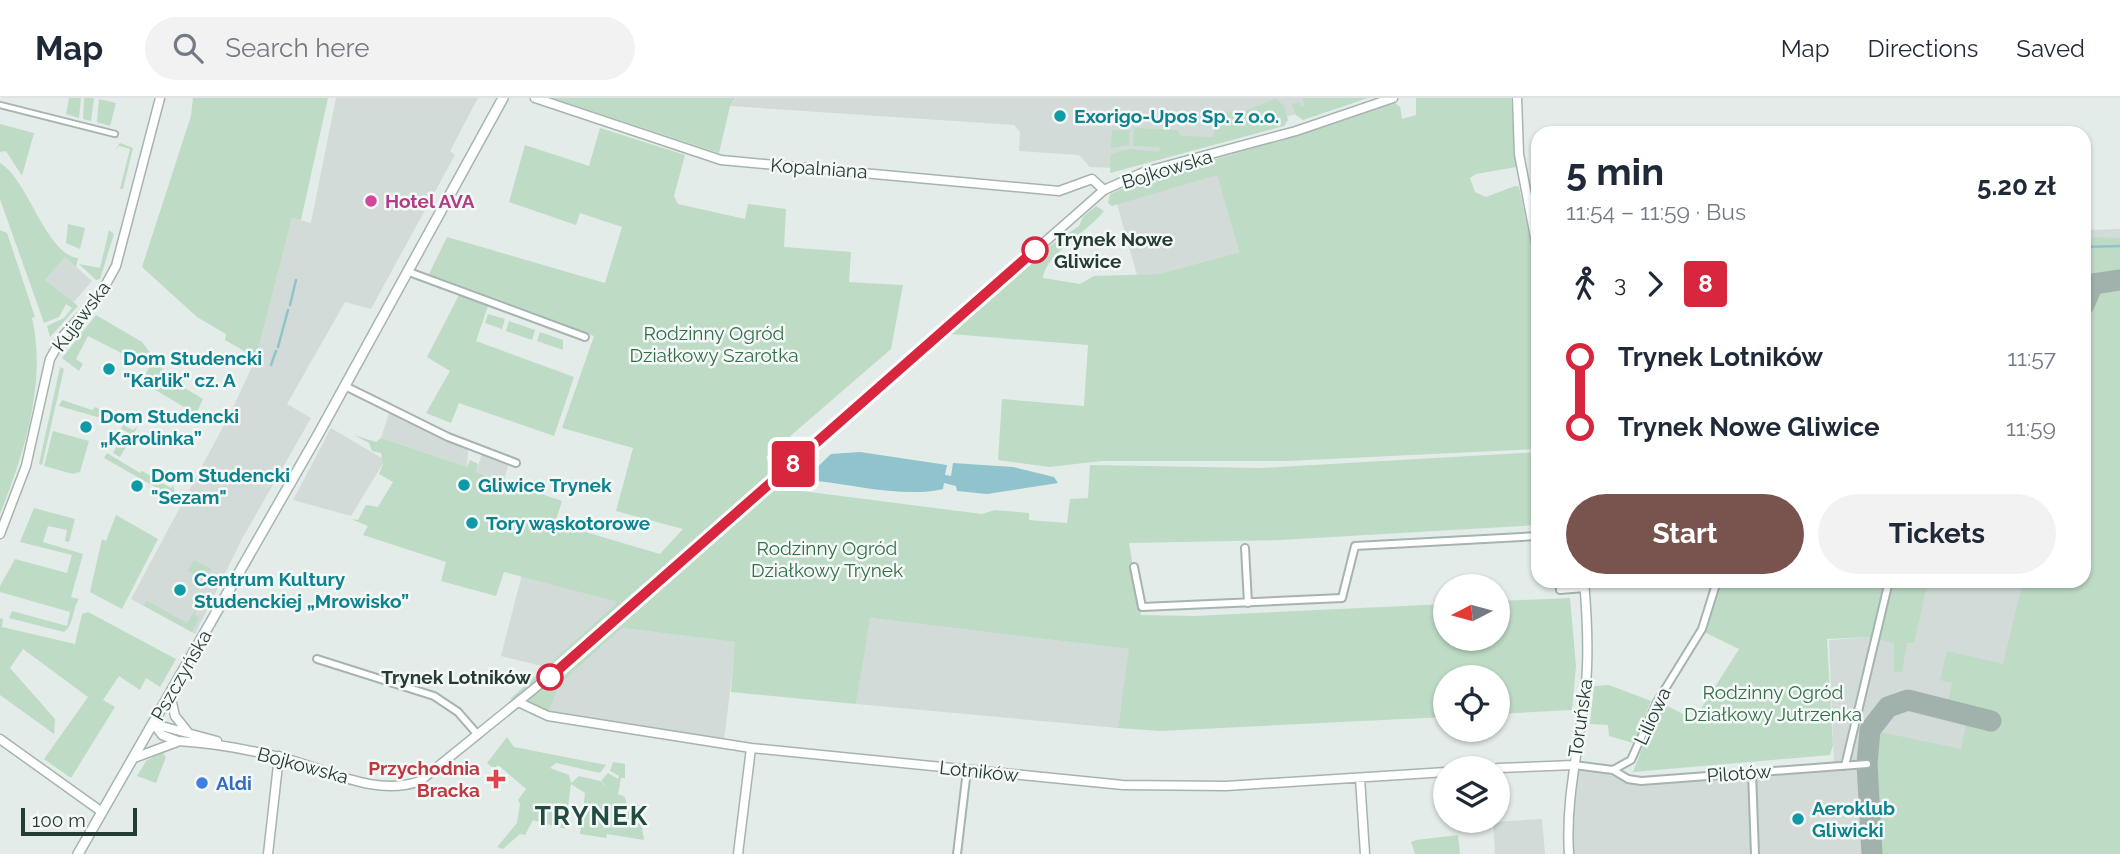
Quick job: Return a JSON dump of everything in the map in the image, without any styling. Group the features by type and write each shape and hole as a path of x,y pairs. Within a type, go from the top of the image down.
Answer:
{"main road":[{"name":"Pszczyńska","path":"78,854 345,386 503,98"}],"street":[{"name":"Kujawska","path":"0,534 26,466 50,359 63,336 100,295 116,266 160,98"},
{"name":"Kopalniana","path":"535,98 721,160 1059,191 1092,179 1104,190"},
{"name":"Bojkowska","path":"154,724 162,735 178,741 279,756 377,785 397,787 420,780 594,639 1104,190 1144,172 1296,131 1393,98"},
{"path":"1516,101 1519,154 1531,217"},
{"path":"0,105 116,134"},
{"path":"409,272 585,337"},
{"path":"345,386 448,437 516,463"},
{"path":"1134,567 1142,607 1342,598 1355,546 1531,536"},
{"path":"1245,548 1248,603"},
{"name":"Toruńska","path":"1569,854 1567,810 1586,682 1585,588"},
{"name":"Liliowa","path":"1614,770 1632,760 1657,702 1702,629 1715,588"},
{"path":"1845,766 1887,588"},
{"path":"317,659 434,696 458,712 478,735"},
{"path":"170,694 175,716 187,731"},
{"name":"Lotników","path":"518,702 548,716 751,748 1171,788 1433,773"},
{"name":"Bojkowska","path":"154,724 187,731 237,748"},
{"path":"0,739 102,812"},
{"path":"134,758 178,741"},
{"path":"738,854 751,748"},
{"path":"268,854 279,756"},
{"name":"Pilotów","path":"1614,770 1624,778 1637,780 1867,764"},
{"path":"1510,768 1574,765 1614,770"},
{"path":"957,854 967,770"},
{"path":"1752,772 1755,854"},
{"path":"1360,778 1365,854"}],"shaded area":[{"path":"336,98 478,98 450,151 455,155 371,309 345,302 287,404 311,418 242,539 195,634 131,599 231,412 256,358 292,218 311,223"},
{"path":"736,98 1350,98 1113,168 1090,167 1079,155 1019,151 1020,132 1014,125 730,106"},
{"path":"1217,174 1239,252 1159,274 1137,275 1117,204"},
{"path":"2120,229 2120,854 1569,854 1574,765 1613,770 1628,779 1751,772 1750,769 1834,763 1829,640 1868,637 1878,588 2091,588 2091,230"},
{"path":"65,257 92,281 72,304 45,280"},
{"path":"389,413 462,443 468,451 467,467 381,438"},
{"path":"331,428 385,460 351,516 293,500"},
{"path":"482,454 509,463 504,480 476,472"},
{"path":"522,574 619,602 546,667 501,656"},
{"path":"869,618 1130,649 1118,728 856,704"},
{"path":"622,628 736,642 724,741 548,712 560,684"},
{"path":"1542,819 1545,854 1495,854 1494,833 1510,833 1510,821"}],"green space":[{"path":"69,98 81,98 79,118 66,114"},
{"path":"84,98 94,98 91,121 83,119"},
{"path":"193,98 328,98 301,220 292,218 256,358 225,340 226,334 197,317 142,267 191,116"},
{"path":"552,98 735,98 730,106 719,153"},
{"path":"1303,98 1368,98 1303,120 1296,115 1292,104 1300,102 1301,107 1304,106"},
{"path":"1416,98 1511,98 1516,167 1476,174 1470,178 1475,192 1486,197 1515,186 1519,187 1531,244 1531,449 1287,461 1102,461 1049,467 998,460 1002,399 1084,406 1088,345 951,334 1050,246 1079,226 1083,217 1096,206 1104,211 1051,260 1043,278 1080,284 1094,276 1159,274 1239,252 1217,175 1112,206 1108,203 1110,194 1142,180 1286,139 1395,103 1400,107 1402,119 1416,115"},
{"path":"99,99 116,103 110,126 97,122"},
{"path":"1275,99 1284,105 1288,120 1284,126 1110,173 1111,154 1129,149 1159,152 1160,147 1133,146 1134,128 1178,130 1180,136 1213,137 1218,112 1245,111"},
{"path":"0,124 34,133 22,176 6,151 0,152"},
{"path":"600,128 685,155 674,196 678,204 745,219 748,204 786,209 784,247 851,252 849,282 903,285 891,349 766,457 778,488 982,514 995,510 1029,513 1029,520 1067,523 1070,499 1088,498 1090,465 1260,468 1531,452 1531,525 1280,540 1129,543 1141,615 1194,616 1433,605 1433,651 1510,651 1510,600 1570,598 1576,666 1572,710 1510,713 1510,665 1433,665 1433,718 1160,731 1118,728 1129,649 870,618 856,704 731,692 735,642 622,628 560,684 548,712 510,699 618,602 504,572 496,596 441,581 446,562 363,535 368,526 351,519 358,520 366,505 378,507 393,482 379,474 383,464 381,453 372,451 369,443 354,435 376,442 381,438 467,467 470,460 478,464 476,472 562,501 555,523 660,554 683,529 616,511 633,448 562,428 594,336 429,274 447,237 605,283 622,227 580,213 576,225 509,202 525,145 589,166"},
{"path":"1112,130 1130,130 1129,145 1111,148"},
{"path":"120,143 133,148 123,189 120,189 130,149 119,146 115,150"},
{"path":"0,163 20,184 56,244 67,254 78,258 76,267 65,257 45,280 78,306 50,337 47,326 64,318 72,308 66,304 59,317 44,323 0,199"},
{"path":"68,224 85,228 80,249 66,243"},
{"path":"0,230 7,233 35,317 32,318 37,368 25,443 0,514"},
{"path":"109,230 114,234 100,279 96,280 79,264 100,268"},
{"path":"2091,237 2120,238 2120,854 1872,854 1867,764 1870,730 1961,749 1968,716 1946,710 1952,683 1940,680 1947,651 2003,664 2021,588 2091,588"},
{"path":"459,295 488,306 476,341 574,377 554,436 459,403 451,423 426,413 450,371 427,357"},
{"path":"488,314 505,319 502,329 485,323"},
{"path":"96,315 142,342 163,370 161,374 203,399 196,414 142,382 149,367 88,336 76,359 83,364 79,371 62,358"},
{"path":"509,321 535,330 532,340 506,331"},
{"path":"540,332 563,340 563,350 537,341"},
{"path":"60,367 64,369 42,465 39,464"},
{"path":"62,400 92,410 95,407 111,415 115,412 115,422 59,406"},
{"path":"126,419 125,426 133,430 138,426 120,457 113,453 118,444 113,441 116,437 123,440 127,432 121,429"},
{"path":"53,431 89,441 80,472 73,474 44,466"},
{"path":"107,453 140,473 142,471 171,488 173,485 177,499 174,497 172,501 171,496 104,458"},
{"path":"34,508 75,519 69,542 65,541 67,530 48,526 43,542 83,554 71,597 79,599 70,625 64,632 9,618 12,611 67,626 70,612 0,592 0,586 15,559 67,573 72,555 20,542"},
{"path":"116,515 158,539 122,609 90,592 102,539 106,541"},
{"path":"194,560 211,569 204,580 188,571"},
{"name":"Rodzinny Ogród Działkowy Jutrzenka","path":"1719,588 1926,588 1914,643 1907,643 1902,672 1894,671 1894,643 1868,637 1827,639 1833,745 1830,755 1633,772 1660,702 1694,720 1739,649 1704,632"},
{"path":"147,601 187,623 196,609 195,615 199,618 192,632 143,605"},
{"path":"88,612 176,659 160,687 146,678 140,690 119,676 103,700 115,707 71,778 44,759 88,697 23,649 10,668 55,719 54,734 0,695 0,618 3,619 2,627 75,644 82,614"},
{"path":"1609,685 1651,701 1633,743 1609,736 1608,725 1590,724 1594,686"},
{"path":"507,737 514,747 606,765 600,773 556,763 550,768 569,775 571,783 579,776 600,781 608,789 601,781 608,773 618,779 619,776 610,771 613,762 625,764 625,778 621,778 618,794 625,797 627,806 638,804 644,840 607,834 606,838 580,834 585,793 571,784 565,829 533,820 525,835 520,834 503,849 497,847 517,823 520,804 518,800 526,789 498,765 494,769 487,763"},
{"path":"162,752 166,757 156,783 137,776 146,761"},
{"path":"1458,835 1460,854 1415,854 1411,842 1416,840"}],"water":[{"path":"860,452 947,465 945,475 951,476 953,463 1013,467 1054,477 1058,483 987,494 957,491 956,486 944,483 943,489 912,492 816,481 808,476 831,454"}],"waterway":[{"path":"2091,247 2120,246"},
{"path":"290,305 296,280"},
{"path":"278,347 288,310"},
{"path":"271,365 276,351"}],"taxiway":[{"path":"2091,289 2093,284 2120,280"},
{"path":"1872,854 1867,764 1870,730 1888,707 1908,700 1991,721"}],"bus line":[{"name":"8","path":"550,677 1035,250"}],"place":[{"name":"Exorigo-Upos Sp. z o.o.","path":"1060,116"},
{"name":"Hotel AVA","path":"371,201"},
{"name":"Trynek Nowe Gliwice","path":"1035,250"},
{"name":"Dom Studencki \"Karlik\" cz. A","path":"109,369"},
{"name":"Dom Studencki „Karolinka”","path":"86,427"},
{"name":"Gliwice Trynek","path":"464,485"},
{"name":"Dom Studencki \"Sezam\"","path":"137,486"},
{"name":"Tory wąskotorowe","path":"472,523"},
{"name":"Centrum Kultury Studenckiej „Mrowisko”","path":"180,590"},
{"name":"Trynek Lotników","path":"550,677"},
{"name":"Przychodnia Bracka","path":"496,779"},
{"name":"Aldi","path":"202,783"},
{"name":"Aeroklub Gliwicki","path":"1798,819"}],"district":[{"name":"TRYNEK","path":"592,816"}],"park label":[{"name":"Rodzinny Ogród Działkowy Szarotka","path":"714,344"},
{"name":"Rodzinny Ogród Działkowy Trynek","path":"827,559"}]}
